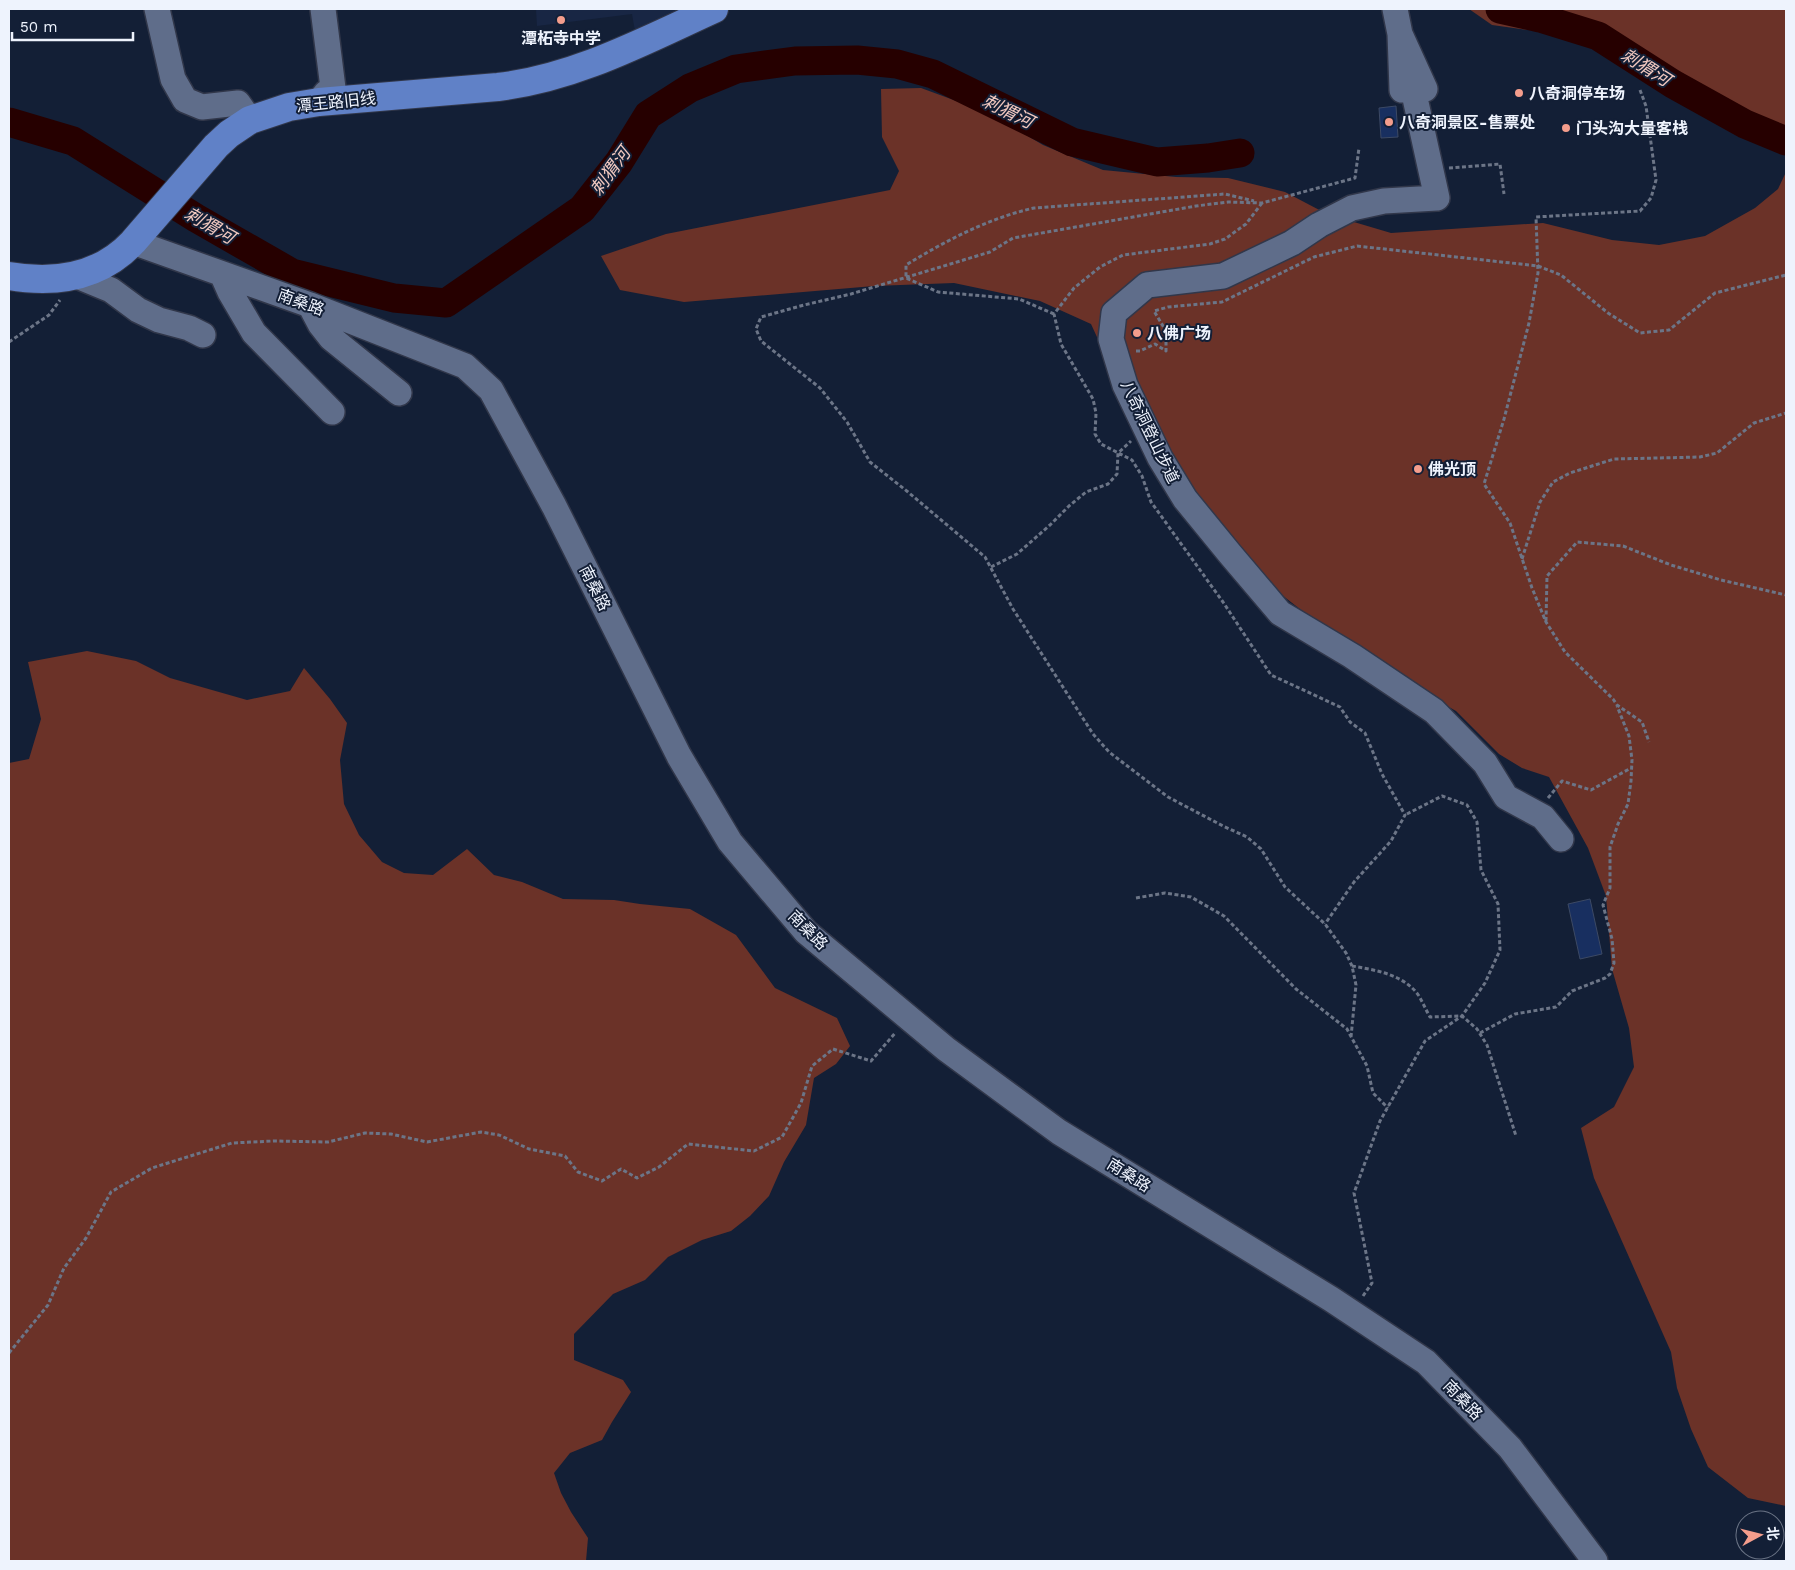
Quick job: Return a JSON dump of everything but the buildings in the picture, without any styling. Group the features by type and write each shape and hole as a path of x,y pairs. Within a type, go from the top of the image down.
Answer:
{"main road":[{"name":"潭王路旧线","path":"9,276 38,278 77,276 94,270 123,253 200,164 229,134 250,120 289,107 319,102 520,85 550,78 589,65 630,48 714,9"}],"street":[{"path":"157,9 173,79 185,100 202,107 238,103 250,120"},
{"path":"319,102 333,88 323,9"},
{"name":"八奇洞登山步道","path":"1395,9 1437,198 1384,201 1352,208 1319,225 1292,243 1223,276 1147,284 1114,313 1111,339 1125,385 1160,458 1185,500 1280,613 1352,656 1434,711 1484,763 1506,796 1543,817 1561,839"},
{"name":"南桑路","path":"138,237 222,274 310,305 465,366 490,390 554,506 679,756 730,842 806,932 946,1050 1059,1132 1351,1313 1426,1362 1510,1448 1595,1561"},
{"path":"222,274 230,292 254,333 332,412"},
{"path":"77,276 111,290 138,310 159,320 189,328 203,335"},
{"path":"310,305 320,324 331,338 399,393"}],"path":[{"path":"1480,1033 1515,1014 1556,1008 1572,991 1605,978 1610,974 1614,963 1612,939 1603,906 1610,888 1610,847 1618,824 1628,804 1632,768 1629,736 1613,699 1565,652 1546,622 1532,588 1510,523 1484,484 1529,323 1538,273 1536,217 1640,211 1651,198 1656,180 1646,106 1640,90"},
{"path":"1351,1037 1356,985 1352,966 1346,953 1325,924 1285,888 1261,849 1247,837 1168,797 1109,752 1093,734 1014,609 985,556 870,462 847,422 820,388 761,341 756,329 761,317 906,278 990,252 1013,238 1196,206 1228,202 1262,203 1355,178 1359,148"},
{"path":"1431,170 1500,164 1504,194"},
{"path":"906,278 906,264 928,251 1010,214 1034,208 1225,194 1262,203"},
{"path":"1114,352 1140,351 1155,344 1166,351 1166,331 1154,311 1168,306 1222,302 1314,257 1357,246 1538,266 1562,275 1608,313 1640,333 1669,330 1715,293 1786,276"},
{"path":"9,342 49,315 77,276"},
{"path":"906,278 938,292 1019,299 1054,314"},
{"path":"991,567 1017,554 1086,492 1108,484 1117,474 1118,453 1131,441 1136,408"},
{"path":"1522,560 1540,502 1554,482 1570,472 1614,459 1700,457 1717,453 1754,423 1786,413"},
{"path":"1546,622 1547,576 1577,542 1623,546 1671,565 1721,580 1786,595"},
{"path":"1617,705 1642,722 1649,742"},
{"path":"1536,814 1562,781 1591,790 1632,768"},
{"path":"1351,1313 1372,1282 1354,1193 1380,1121 1425,1041 1462,1016 1485,983 1500,950 1498,904 1480,870 1477,822 1467,805 1442,796 1405,815"},
{"path":"1136,898 1165,893 1191,897 1224,916 1296,989 1347,1028 1367,1066 1373,1093 1388,1108"},
{"path":"1352,966 1375,970 1407,983 1419,996 1430,1017 1462,1016 1478,1029 1487,1045 1516,1136"},
{"path":"9,1353 48,1305 64,1268 86,1238 111,1192 152,1168 232,1143 273,1141 328,1142 365,1133 391,1134 427,1142 481,1132 499,1134 529,1149 565,1156 578,1172 602,1181 621,1169 637,1178 659,1167 688,1144 754,1151 782,1137 801,1102 812,1066 833,1049 871,1061 908,1018"}],"shaded area":[{"name":"潭柘寺中学","path":"536,9 686,9 635,31 632,14 537,26"},
{"path":"1469,9 1786,9 1786,127 1739,111 1678,76 1621,52 1558,34 1492,25"},
{"path":"921,88 989,113 1043,145 1103,170 1176,177 1228,178 1285,192 1327,214 1391,233 1543,223 1612,240 1659,245 1705,236 1755,208 1778,189 1786,172 1786,1506 1748,1498 1708,1467 1691,1429 1677,1388 1671,1352 1594,1178 1581,1128 1614,1107 1634,1067 1629,1028 1612,969 1606,896 1588,848 1549,777 1522,768 1499,754 1456,711 1383,670 1332,634 1269,585 1210,518 1119,385 1091,324 1040,301 954,283 874,286 684,302 620,290 601,256 666,234 890,190 899,171 882,137 881,89"},
{"path":"87,651 136,661 170,678 247,700 290,691 304,668 347,723 340,760 344,804 359,835 382,862 404,873 433,875 467,849 494,875 522,882 563,899 614,900 690,909 736,935 775,988 837,1018 850,1046 836,1064 814,1078 806,1125 784,1162 769,1196 750,1216 731,1231 702,1240 668,1257 645,1280 613,1294 574,1334 574,1360 623,1380 631,1392 602,1440 570,1453 554,1473 561,1493 588,1538 586,1561 9,1561 9,763 29,759 41,719 28,662"}],"waterway":[{"name":"刺猬河","path":"1500,9 1540,18 1598,36 1673,84 1745,124 1786,141"},
{"name":"刺猬河","path":"9,122 73,141 196,218 292,273 394,298 446,303 582,209 619,162 648,115 690,88 736,69 795,61 857,60 897,64 933,74 1072,142 1157,162 1208,158 1240,153"}],"place":[{"name":"潭柘寺中学","path":"561,20"},
{"name":"八奇洞停车场","path":"1519,93"},
{"name":"八奇洞景区-售票处","path":"1389,122"},
{"name":"门头沟大量客栈","path":"1566,128"},
{"name":"八佛广场","path":"1137,333"},
{"name":"佛光顶","path":"1418,469"}]}
